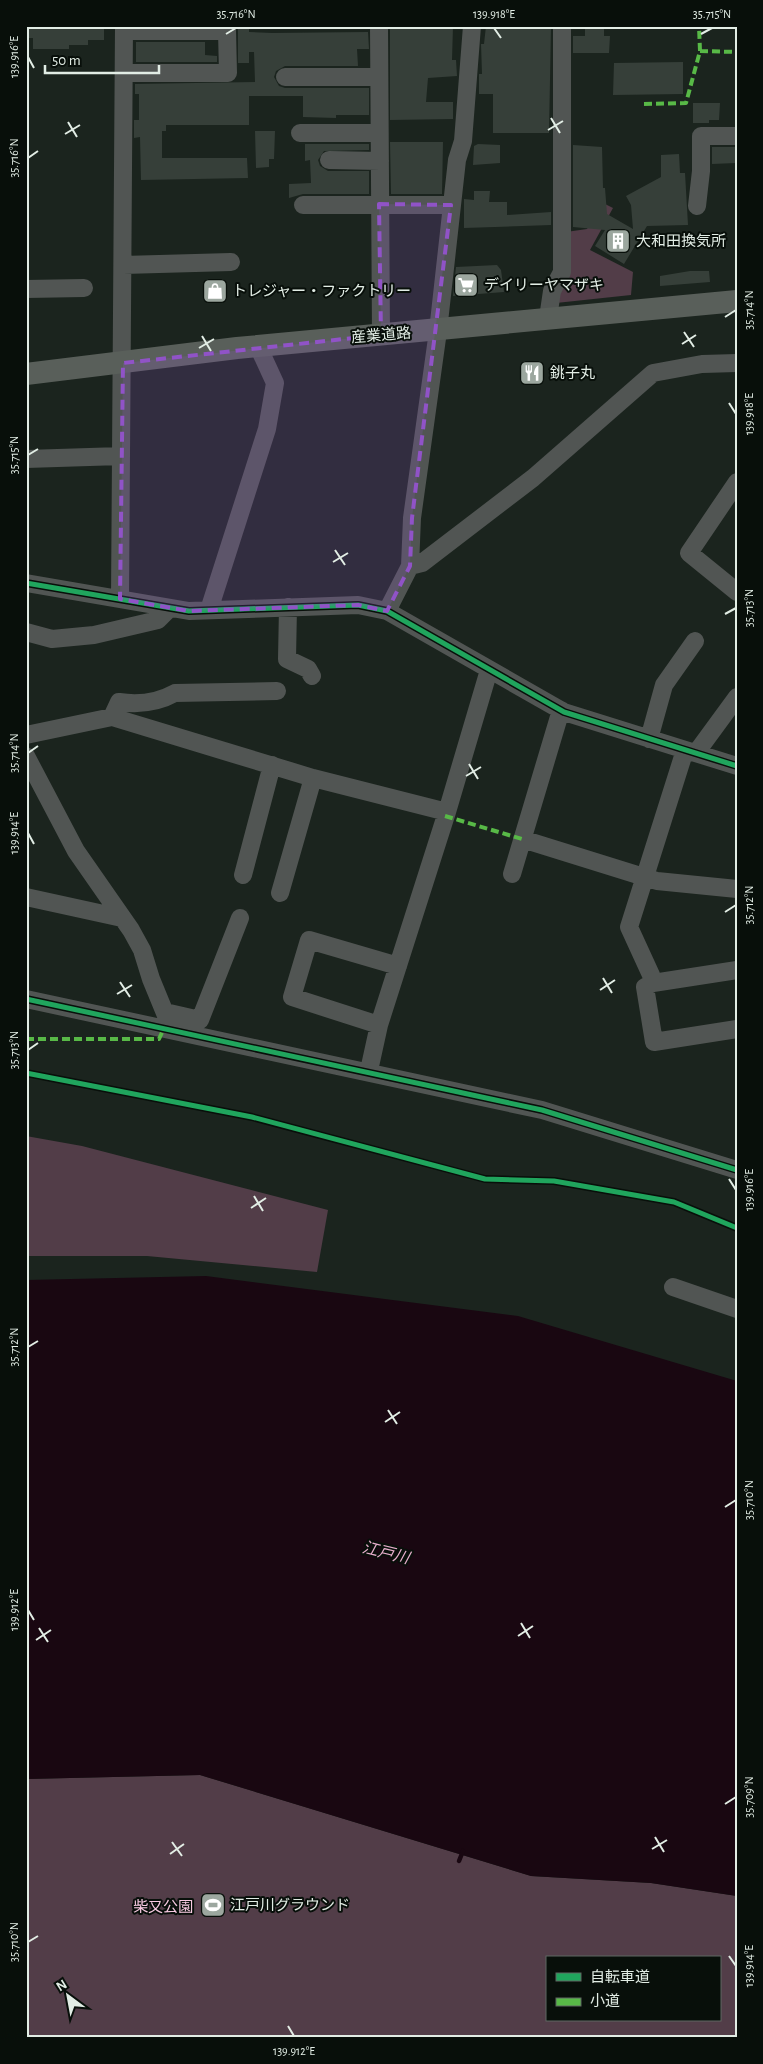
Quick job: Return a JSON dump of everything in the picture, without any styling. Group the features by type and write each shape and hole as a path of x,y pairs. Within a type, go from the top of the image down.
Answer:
{"main road":[{"name":"産業道路","path":"26,374 258,346 438,331 548,318 737,301"}],"street":[{"path":"379,26 381,335"},
{"path":"387,611 410,566 412,518 438,331 451,205 457,160 464,141 472,26"},
{"path":"548,318 552,291 562,272 562,26"},
{"path":"120,599 124,29 227,31 228,73 124,73"},
{"path":"285,77 378,77"},
{"path":"300,133 379,133"},
{"path":"697,206 701,170 701,136 737,136"},
{"path":"329,160 380,161"},
{"path":"303,205 451,205"},
{"path":"123,265 231,262"},
{"path":"26,289 84,288"},
{"path":"209,610 267,429 275,383 258,346"},
{"path":"410,566 422,563 532,478 653,373 702,364 737,363"},
{"path":"26,459 121,456"},
{"path":"735,586 688,553 737,482"},
{"path":"26,583 170,608 209,610 288,607 376,607 387,611 561,710 737,766"},
{"path":"288,607 287,659 308,669 312,676"},
{"path":"26,632 52,639 94,635 158,620 170,608"},
{"path":"649,739 664,685 695,641"},
{"path":"370,1066 379,1025 447,812 489,670"},
{"path":"112,717 119,702 137,704 163,699 175,693 277,690"},
{"path":"653,983 628,927 690,751 737,697"},
{"path":"512,874 561,710"},
{"path":"26,735 112,717 313,778 380,793 447,812"},
{"path":"26,756 81,860 142,950 164,1020"},
{"path":"243,875 272,765"},
{"path":"280,893 313,778"},
{"path":"522,839 657,881 737,889"},
{"path":"26,897 122,918"},
{"path":"164,1020 200,1020 240,918"},
{"path":"379,1025 292,998 309,940 398,966"},
{"path":"737,970 653,983 645,988 654,1042 737,1029"},
{"path":"26,1000 164,1020 542,1110 737,1170"},
{"path":"673,1287 737,1309"}],"highlighted area":[{"path":"379,204 451,205 412,518 410,566 387,611 358,605 189,611 120,599 123,363 381,335"}],"green space":[{"path":"605,204 613,208 590,250 633,272 631,295 556,303 566,232 587,229 600,206"},
{"path":"26,1136 82,1146 328,1210 317,1272 147,1256 26,1256"},
{"name":"柴又公園","path":"200,1775 531,1876 651,1883 737,1896 737,2038 26,2038 26,1779"}],"water":[{"name":"江戸川","path":"206,1276 518,1316 737,1381 737,1896 651,1883 531,1876 200,1775 26,1779 26,1280"}],"building":[{"path":"26,26 104,26 104,40 88,40 88,45 69,45 69,49 33,49 33,38 26,38"},
{"path":"238,26 249,26 249,32 368,32 369,49 357,49 358,66 285,66 276,71 274,77 279,86 285,88 369,88 369,115 336,115 336,118 303,117 303,96 249,96 249,125 166,125 166,131 162,131 162,158 247,158 248,178 141,180 140,137 134,138 134,120 139,120 139,94 135,94 135,84 255,82 254,52 249,52 249,63 238,63"},
{"path":"390,26 453,26 452,60 456,60 457,76 428,78 426,102 453,102 453,119 390,120"},
{"path":"486,26 551,26 549,133 493,133 493,94 479,94 479,74 482,74 481,44 484,44"},
{"path":"585,26 604,26 604,36 610,36 609,53 573,53 573,36 585,36"},
{"path":"136,42 205,42 205,55 217,56 217,62 136,62"},
{"path":"683,62 683,94 613,95 614,63"},
{"path":"693,103 720,103 719,120 709,120 709,123 693,123"},
{"path":"255,131 275,131 274,159 269,159 269,167 256,168"},
{"path":"390,142 443,142 442,194 391,194"},
{"path":"305,144 369,144 369,150 324,151 318,160 320,166 328,171 369,171 369,194 303,194 289,198 289,184 311,183 310,160 305,161"},
{"path":"478,144 500,145 500,163 473,165 474,146"},
{"path":"573,145 602,147 603,188 605,188 607,214 633,229 631,205 626,196 661,177 661,155 679,154 680,173 685,173 688,225 647,226 624,264 595,246 605,230 573,227"},
{"path":"712,147 735,147 736,163 712,164"},
{"path":"474,191 490,191 489,202 507,202 507,215 551,212 551,225 464,228 464,199 474,200"},
{"path":"497,265 501,270 504,292 453,296 456,267"},
{"path":"690,271 709,271 710,282 660,286 660,276"}],"waterway":[{"path":"459,1861 463,1851"}],"marked path":[{"path":"644,104 686,103 700,51 699,26"},
{"path":"700,51 737,52"},
{"path":"445,816 522,839"},
{"path":"26,1039 159,1039 164,1028"}],"cycle path":[{"path":"26,583 189,611 358,605 387,611 564,712 737,766"},
{"path":"26,999 542,1110 737,1170"},
{"path":"26,1073 252,1117 485,1179 554,1181 674,1202 737,1228"}],"place":[{"name":"大和田換気所","path":"618,241"},
{"name":"デイリーヤマザキ","path":"466,285"},
{"name":"トレジャー・ファクトリー","path":"215,291"},
{"name":"銚子丸","path":"532,373"},
{"name":"江戸川グラウンド","path":"213,1905"}]}
